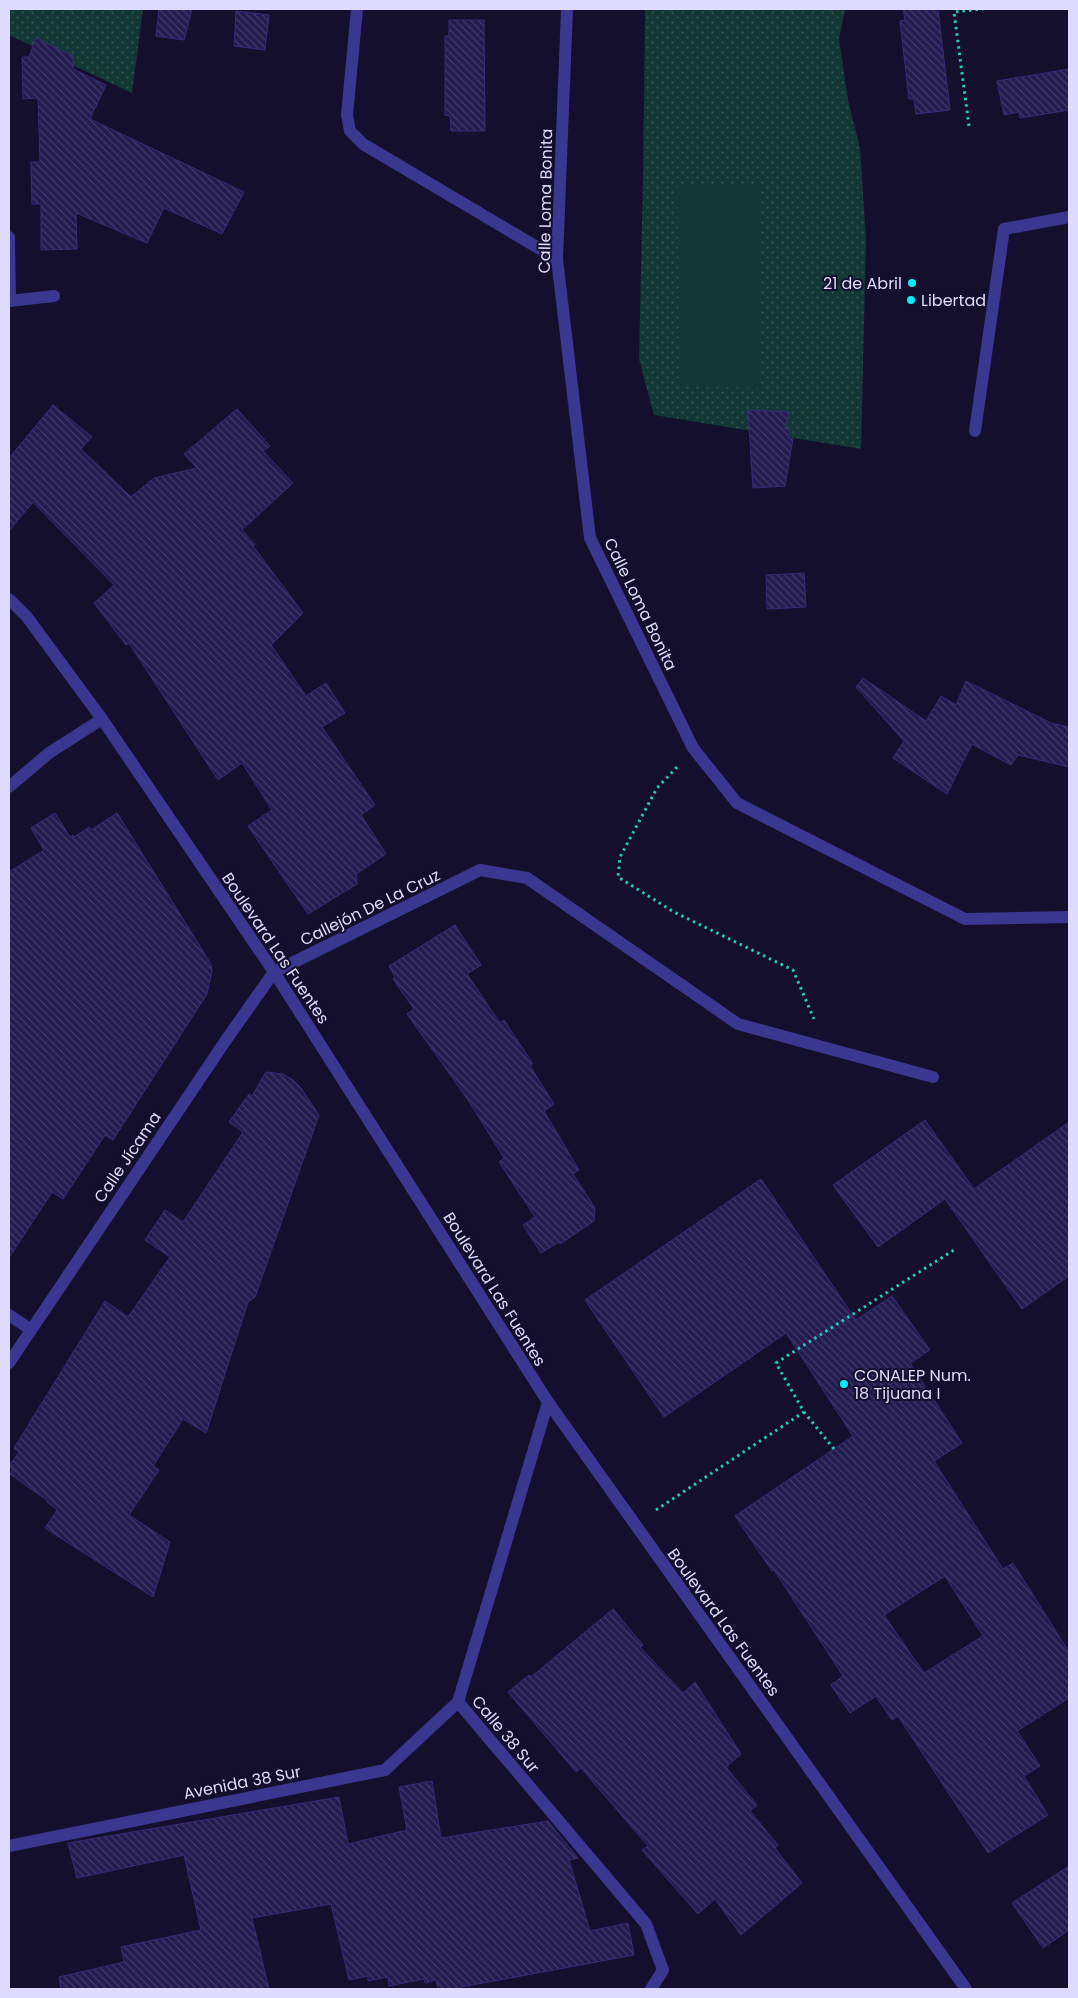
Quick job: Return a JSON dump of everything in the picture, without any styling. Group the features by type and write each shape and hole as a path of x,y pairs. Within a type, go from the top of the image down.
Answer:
{"street":[{"path":"357,9 347,115 350,131 363,144 558,259"},
{"name":"Calle Loma Bonita","path":"567,9 558,259 590,538 693,748 737,803 964,919 1069,917"},
{"path":"975,431 1004,229 1069,217"},
{"path":"9,237 10,301 54,296"},
{"name":"Boulevard Las Fuentes","path":"9,599 27,617 102,719 274,972 548,1402 966,1989"},
{"path":"9,787 49,753 102,719"},
{"name":"Callejón De La Cruz","path":"274,972 480,870 527,878 738,1024 828,1049"},
{"name":"Calle Jícama","path":"9,1363 30,1329 274,972"},
{"path":"828,1049 933,1078"},
{"path":"9,1314 30,1329"},
{"name":"Calle 38 Sur","path":"548,1402 458,1702 646,1924 664,1970 651,1989"},
{"name":"Avenida 38 Sur","path":"9,1846 385,1770 458,1702"}],"path":[{"path":"969,126 954,12 982,9"},
{"path":"693,748 657,788 620,857 618,877 674,912 793,970 828,1049"},
{"path":"834,1449 804,1412 776,1363 956,1248"},
{"path":"635,1524 688,1487 804,1412"}],"green space":[{"path":"9,9 143,9 132,93 9,35"},
{"path":"645,9 845,9 839,39 848,100 860,148 866,239 861,449 654,415 639,359"},
{"path":"677,187 761,187 761,388 681,386"}],"building":[{"path":"159,9 192,9 184,40 156,36"},
{"path":"903,9 938,9 950,110 916,114 914,99 909,99 900,21 905,20"},
{"path":"236,11 269,15 265,50 234,46"},
{"path":"449,20 484,20 485,131 451,131 450,116 445,115 445,36 449,36"},
{"path":"36,38 73,56 73,69 106,85 90,119 244,192 222,234 164,208 147,243 76,213 77,249 41,250 41,204 32,204 31,162 40,162 38,98 23,99 22,57 29,57"},
{"path":"1069,69 1069,110 1020,118 1019,112 1004,115 997,81"},
{"path":"53,405 92,437 81,449 131,497 154,478 197,468 184,454 237,409 270,446 263,451 293,483 242,530 255,545 253,546 303,613 271,645 306,696 326,683 345,713 322,727 375,805 361,815 386,854 356,874 357,884 308,914 248,826 272,810 242,763 218,780 129,643 126,645 94,603 114,585 33,502 9,531 9,458"},
{"path":"748,410 789,412 785,429 790,430 788,438 793,439 785,486 753,488"},
{"path":"804,573 806,607 767,609 766,575"},
{"path":"863,678 926,721 941,696 956,705 966,681 1051,723 1069,727 1069,767 1018,755 1011,765 972,744 947,794 893,758 904,741 856,687"},
{"path":"55,813 70,837 73,835 74,837 89,827 91,830 117,813 211,964 212,971 207,994 113,1140 105,1135 63,1199 52,1192 9,1258 9,872 44,850 31,828"},
{"path":"455,925 481,965 467,974 500,1023 504,1020 533,1064 530,1066 554,1104 544,1111 579,1170 573,1174 595,1208 594,1221 560,1244 559,1242 541,1253 523,1225 535,1217 499,1162 504,1158 468,1100 407,1014 414,1009 393,979 395,977 389,966"},
{"path":"266,1072 283,1074 293,1080 301,1088 319,1115 255,1297 248,1302 206,1433 183,1419 153,1466 159,1470 129,1515 170,1542 153,1597 45,1528 57,1510 48,1501 10,1474 13,1470 9,1466 19,1452 14,1448 105,1301 128,1317 170,1257 145,1240 165,1210 183,1222 243,1132 229,1122 249,1094 252,1096"},
{"path":"925,1120 974,1189 1069,1122 1069,1276 1022,1309 945,1199 878,1247 833,1185"},
{"path":"761,1179 856,1320 892,1296 930,1350 910,1363 962,1443 934,1461 1003,1569 1013,1563 1069,1652 1069,1698 1017,1731 1040,1766 1024,1776 1048,1815 988,1853 898,1716 892,1720 876,1696 850,1713 831,1685 843,1676 774,1570 772,1571 735,1516 853,1436 786,1333 664,1417 585,1300","holes":["945,1576 983,1636 924,1673 884,1615"]},
{"path":"613,1609 643,1645 640,1647 683,1693 695,1682 741,1754 726,1767 757,1805 750,1811 778,1845 775,1848 802,1883 741,1935 715,1899 698,1914 642,1850 648,1846 581,1768 576,1772 508,1692 529,1675 531,1677"},
{"path":"432,1781 441,1838 548,1821 578,1858 569,1860 590,1931 628,1923 634,1955 451,1989 438,1989 436,1980 425,1983 424,1979 389,1986 388,1977 368,1981 368,1976 349,1980 331,1904 252,1918 269,1989 61,1989 59,1977 124,1962 121,1947 201,1930 184,1855 77,1878 68,1843 339,1797 348,1844 407,1830 399,1787"},
{"path":"1069,1866 1069,1930 1043,1948 1012,1903"}],"place":[{"name":"21 de Abril","path":"912,283"},
{"name":"Libertad","path":"911,300"},
{"name":"CONALEP Num. 18 Tijuana I","path":"844,1384"}]}
